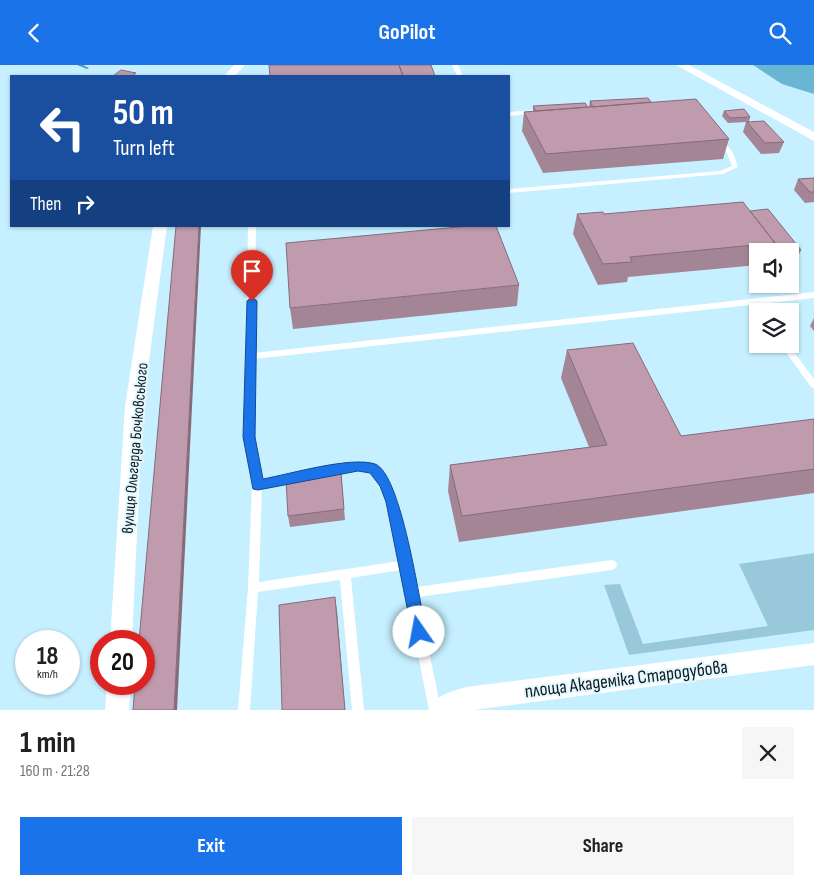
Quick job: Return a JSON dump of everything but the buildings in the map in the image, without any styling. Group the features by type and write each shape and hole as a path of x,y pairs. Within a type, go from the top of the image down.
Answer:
{"street":[{"path":"230,75 240,65"},
{"path":"680,65 814,137"},
{"name":"вулиця Ольгерда Бочковського","path":"122,630 134,406 160,227"},
{"name":"площа Академіка Стародубова","path":"442,710 450,704 466,699 814,654"},
{"path":"117,710 118,695"}],"lane":[{"path":"510,114 546,111"},
{"path":"510,191 730,171 735,167 730,153 712,129"},
{"path":"244,710 258,485 249,437 252,356 252,227"},
{"path":"252,356 814,295"},
{"path":"791,353 814,385"},
{"path":"258,485 358,466 374,469 386,484 393,502 436,710"},
{"path":"253,588 405,565"},
{"path":"411,593 612,565"},
{"path":"345,573 358,710"}],"shaded area":[{"path":"753,65 814,65 814,94 782,84"},
{"path":"814,553 814,630 629,655 604,585 620,584 643,644 768,626 739,564"}],"waterway":[{"path":"79,65 87,68"}],"route":[{"path":"252,301 249,437 258,485 358,466 374,469 386,484 393,502 419,632"}]}
